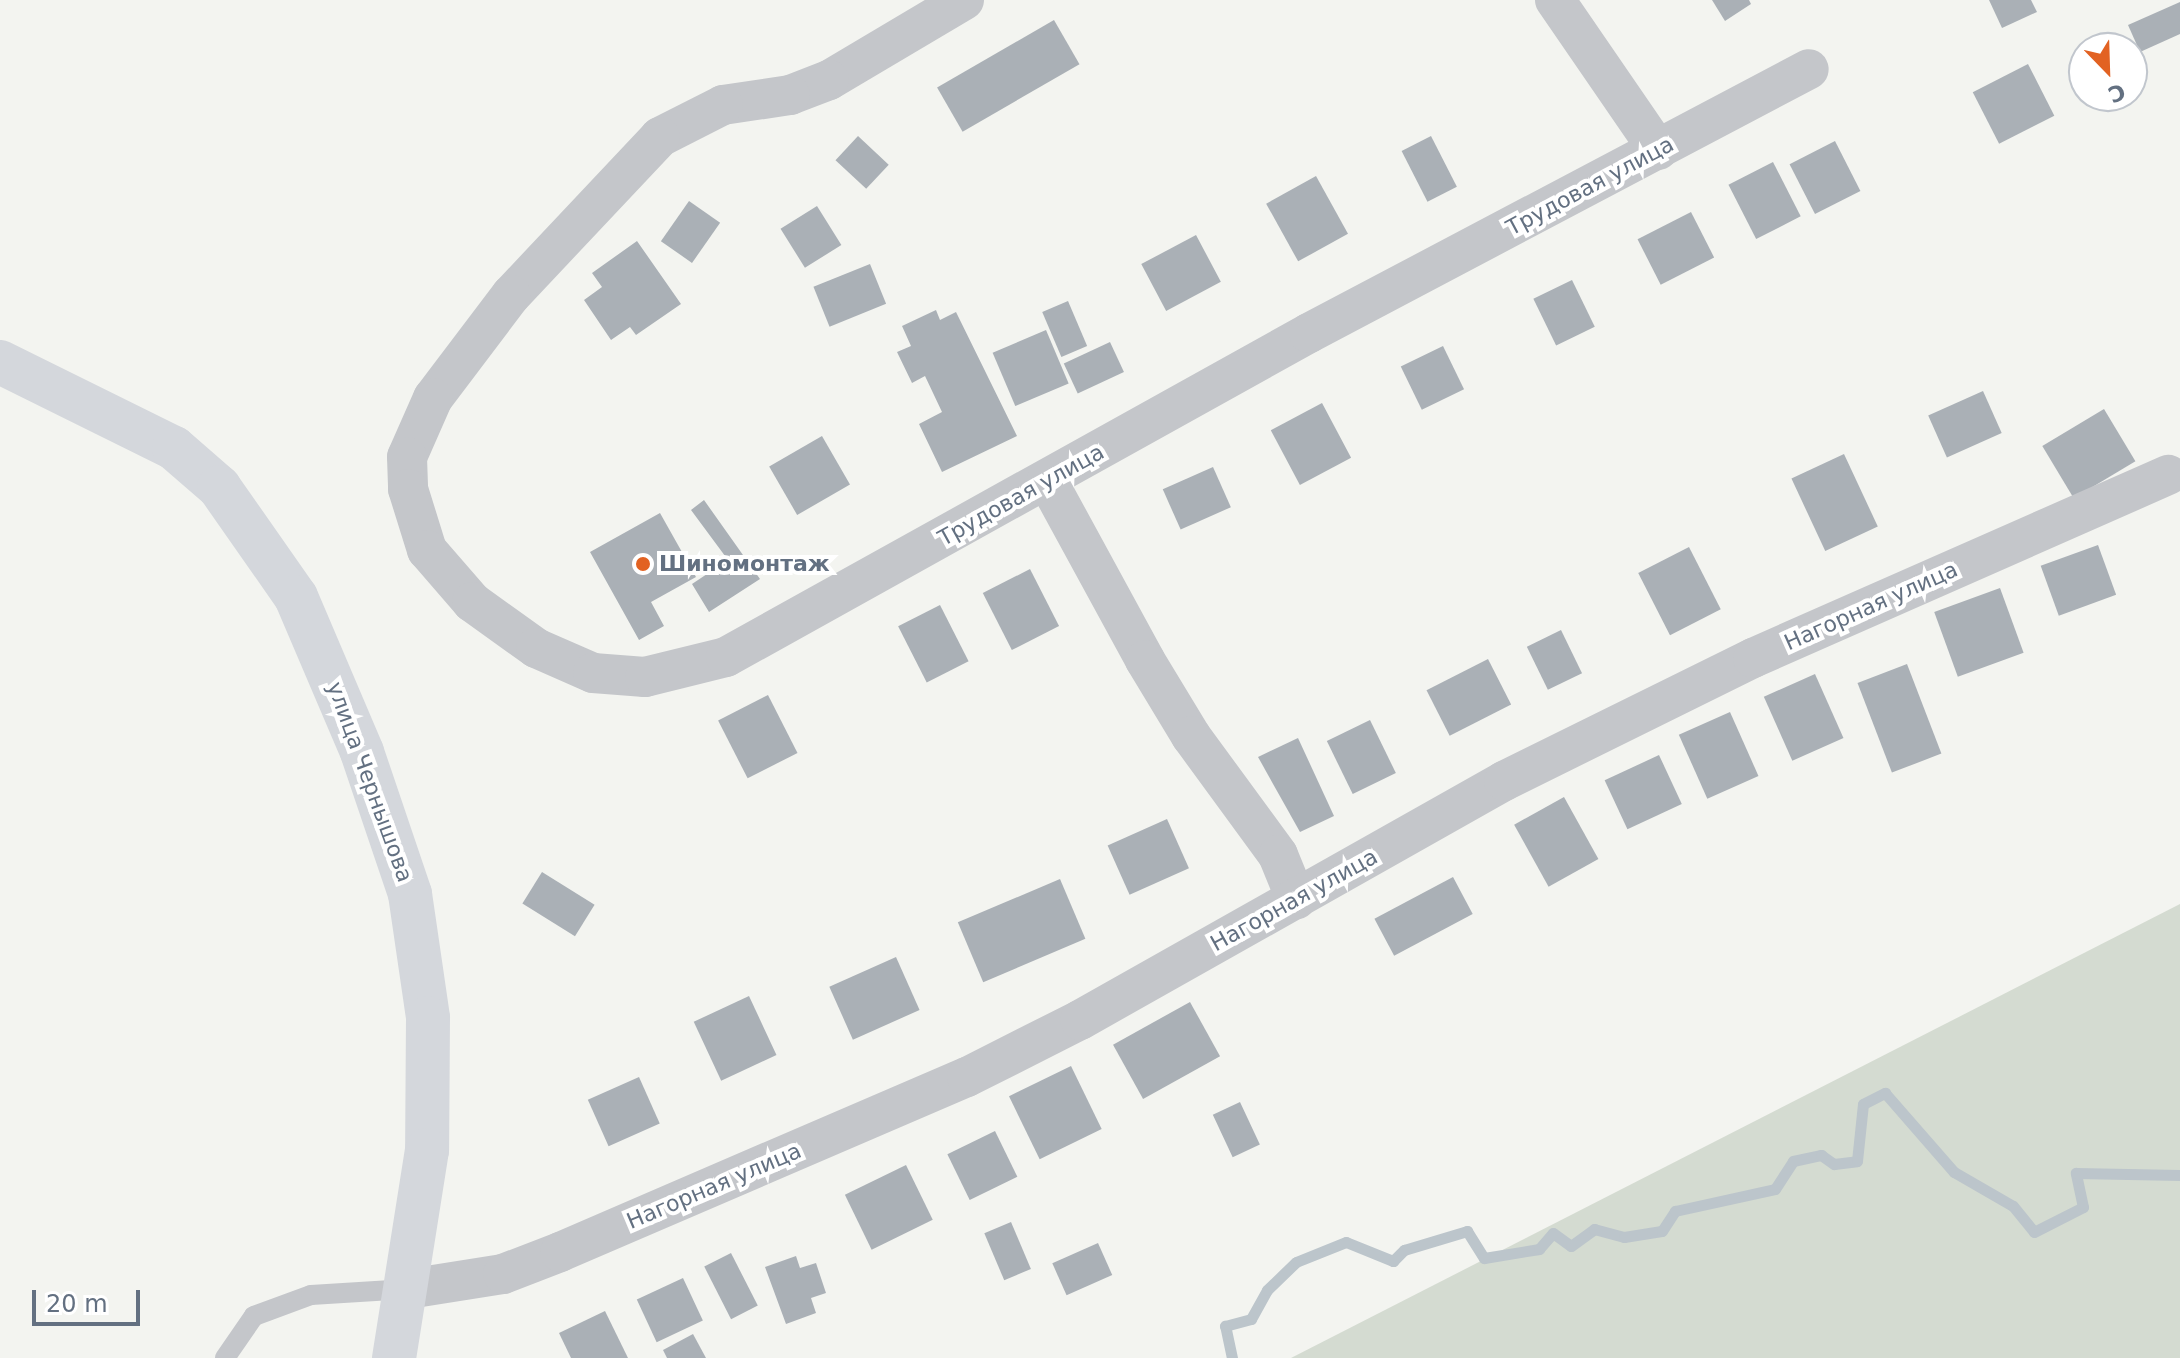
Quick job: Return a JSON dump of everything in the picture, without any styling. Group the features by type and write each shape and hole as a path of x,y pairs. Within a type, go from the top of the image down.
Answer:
{"main road":[{"name":"улица Чернышова","path":"0,362 174,448 219,487 296,597 327,663 393,837 422,948 428,1018 427,1137 408,1289 394,1358"}],"street":[{"name":"Трудовая улица","path":"964,0 829,80 790,95 723,105 660,137 576,220 433,398 407,457 410,500 427,550 449,580 502,626 565,664 608,676 645,677 726,657 1309,333 1809,69"},
{"path":"1555,0 1658,150"},
{"name":"Нагорная улица","path":"408,1289 462,1283 517,1268 967,1077 1296,899 1504,781 1753,658 2168,475"},
{"path":"1047,480 1152,672 1278,855 1296,899"}],"lane":[{"path":"225,1358 254,1316 297,1300 408,1289"}],"shaded area":[{"path":"2180,904 2180,1358 1291,1358"}],"building":[{"path":"1712,0 1749,0 1751,4 1725,21"},
{"path":"1989,0 2031,0 2037,12 2002,28"},
{"path":"2180,2 2180,34 2148,48 2148,32 2131,32 2128,25"},
{"path":"1054,20 1080,64 963,132 937,88"},
{"path":"2028,64 2054,116 1999,144 1973,92"},
{"path":"858,136 889,165 866,189 835,160"},
{"path":"1431,136 1457,187 1427,202 1402,151"},
{"path":"1835,141 1860,191 1815,214 1790,164"},
{"path":"1773,162 1801,216 1756,239 1728,185"},
{"path":"1316,176 1348,234 1298,261 1266,204"},
{"path":"689,201 720,223 692,263 661,241"},
{"path":"817,206 841,245 805,268 781,229"},
{"path":"1691,212 1714,257 1661,285 1638,239"},
{"path":"1196,235 1221,282 1166,311 1141,264"},
{"path":"637,241 681,304 636,335 630,327 611,340 584,300 602,287 592,273"},
{"path":"870,264 886,304 830,327 813,287"},
{"path":"1572,280 1595,327 1556,346 1533,299"},
{"path":"1068,301 1087,346 1061,357 1042,312"},
{"path":"936,310 940,320 956,312 1017,436 942,472 919,424 942,412 925,376 912,383 897,352 911,346 902,326"},
{"path":"1046,330 1069,383 1015,406 993,353"},
{"path":"1110,342 1124,372 1078,393 1064,364"},
{"path":"1443,346 1464,389 1422,410 1401,367"},
{"path":"1983,391 2002,433 1947,457 1928,415"},
{"path":"1322,403 1351,458 1300,485 1271,430"},
{"path":"2104,409 2135,461 2074,498 2042,446"},
{"path":"822,436 850,484 797,515 769,466"},
{"path":"1844,454 1878,527 1825,551 1791,479"},
{"path":"1213,467 1231,507 1181,530 1163,489"},
{"path":"704,500 760,579 709,612 692,584 728,560 691,510"},
{"name":"Шиномонтаж","path":"660,513 696,577 651,602 664,626 639,640 590,552"},
{"path":"2098,545 2116,595 2059,616 2041,566"},
{"path":"1689,547 1721,609 1670,635 1638,573"},
{"path":"1030,569 1059,626 1012,650 983,593"},
{"path":"2000,588 2024,653 1958,677 1934,612"},
{"path":"940,605 969,661 927,682 898,626"},
{"path":"1561,630 1582,673 1548,690 1527,647"},
{"path":"1488,659 1511,704 1450,736 1427,690"},
{"path":"1907,664 1941,754 1892,773 1858,683"},
{"path":"1815,674 1843,738 1792,761 1764,697"},
{"path":"768,695 798,753 748,778 718,720"},
{"path":"1730,712 1758,776 1707,799 1679,735"},
{"path":"1370,720 1396,773 1353,794 1327,741"},
{"path":"1298,738 1334,816 1300,832 1258,757"},
{"path":"1659,755 1682,804 1627,829 1605,780"},
{"path":"1564,797 1598,859 1549,887 1514,825"},
{"path":"1167,819 1189,868 1130,895 1108,845"},
{"path":"542,872 595,905 575,936 522,903"},
{"path":"1453,877 1473,914 1394,956 1374,919"},
{"path":"1060,879 1085,939 983,982 958,922"},
{"path":"896,957 920,1010 853,1040 829,987"},
{"path":"749,996 776,1055 721,1081 694,1022"},
{"path":"1190,1002 1220,1056 1143,1099 1113,1045"},
{"path":"1071,1066 1102,1129 1040,1159 1009,1096"},
{"path":"639,1077 660,1124 609,1146 588,1100"},
{"path":"1240,1102 1260,1145 1233,1157 1213,1115"},
{"path":"995,1131 1017,1177 970,1200 947,1154"},
{"path":"906,1165 933,1220 872,1250 845,1195"},
{"path":"1011,1222 1031,1269 1004,1280 984,1233"},
{"path":"1098,1243 1112,1275 1067,1295 1052,1263"},
{"path":"731,1253 758,1306 731,1319 704,1267"},
{"path":"796,1256 800,1268 816,1263 826,1293 811,1298 816,1313 786,1324 765,1267"},
{"path":"683,1278 703,1321 657,1342 637,1300"},
{"path":"605,1311 628,1358 571,1358 559,1333"},
{"path":"693,1334 706,1358 667,1358 663,1350"}],"waterway":[{"path":"1232,1358 1225,1326 1251,1319 1267,1290 1296,1262 1346,1242 1393,1261 1404,1250 1467,1231 1484,1258 1539,1249 1553,1233 1571,1246 1594,1229 1624,1237 1662,1231 1675,1211 1775,1189 1793,1161 1821,1155 1834,1164 1857,1161 1863,1104 1885,1093 1954,1172 2013,1206 2034,1232 2083,1207 2076,1173 2180,1175"}],"place":[{"name":"Шиномонтаж","path":"643,564"}]}
